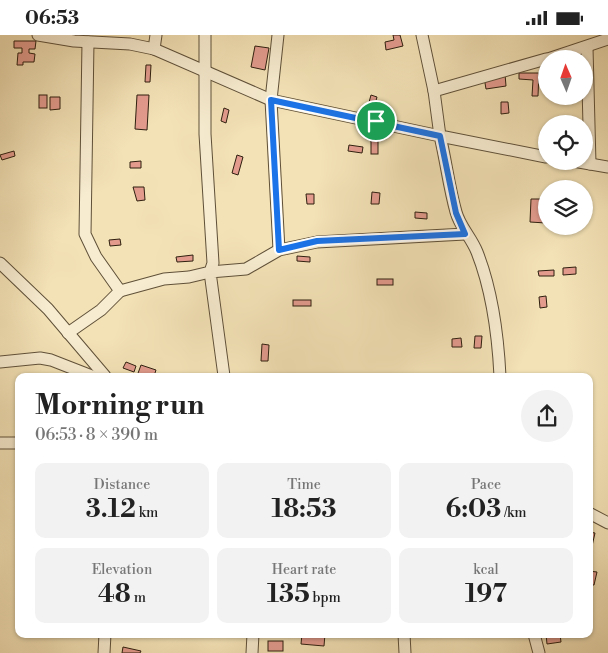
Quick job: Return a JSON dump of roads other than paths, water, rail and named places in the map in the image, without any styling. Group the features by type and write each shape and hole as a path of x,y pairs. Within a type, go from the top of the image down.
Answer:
{"street":[{"path":"38,35 67,37 88,42 130,44 154,49 271,100 538,155"},
{"path":"154,49 156,35"},
{"path":"205,35 205,135 214,247 210,272 224,373"},
{"path":"278,35 271,100 279,250"},
{"path":"422,35 456,213 465,234 472,241 478,253 491,302 500,373"},
{"path":"580,50 608,39"},
{"path":"88,42 85,234 96,257 120,291"},
{"path":"587,48 589,115"},
{"path":"434,91 538,62"},
{"path":"593,164 608,167"},
{"path":"68,333 101,310 120,291 164,279 246,269 279,250 317,241 465,234"},
{"path":"0,263 48,309 102,373"},
{"path":"0,362 40,358 51,360 84,373"},
{"path":"0,443 15,443"},
{"path":"593,515 608,523"},
{"path":"104,653 105,638"},
{"path":"252,653 253,638"},
{"path":"404,638 405,653"},
{"path":"535,638 539,653"}]}
